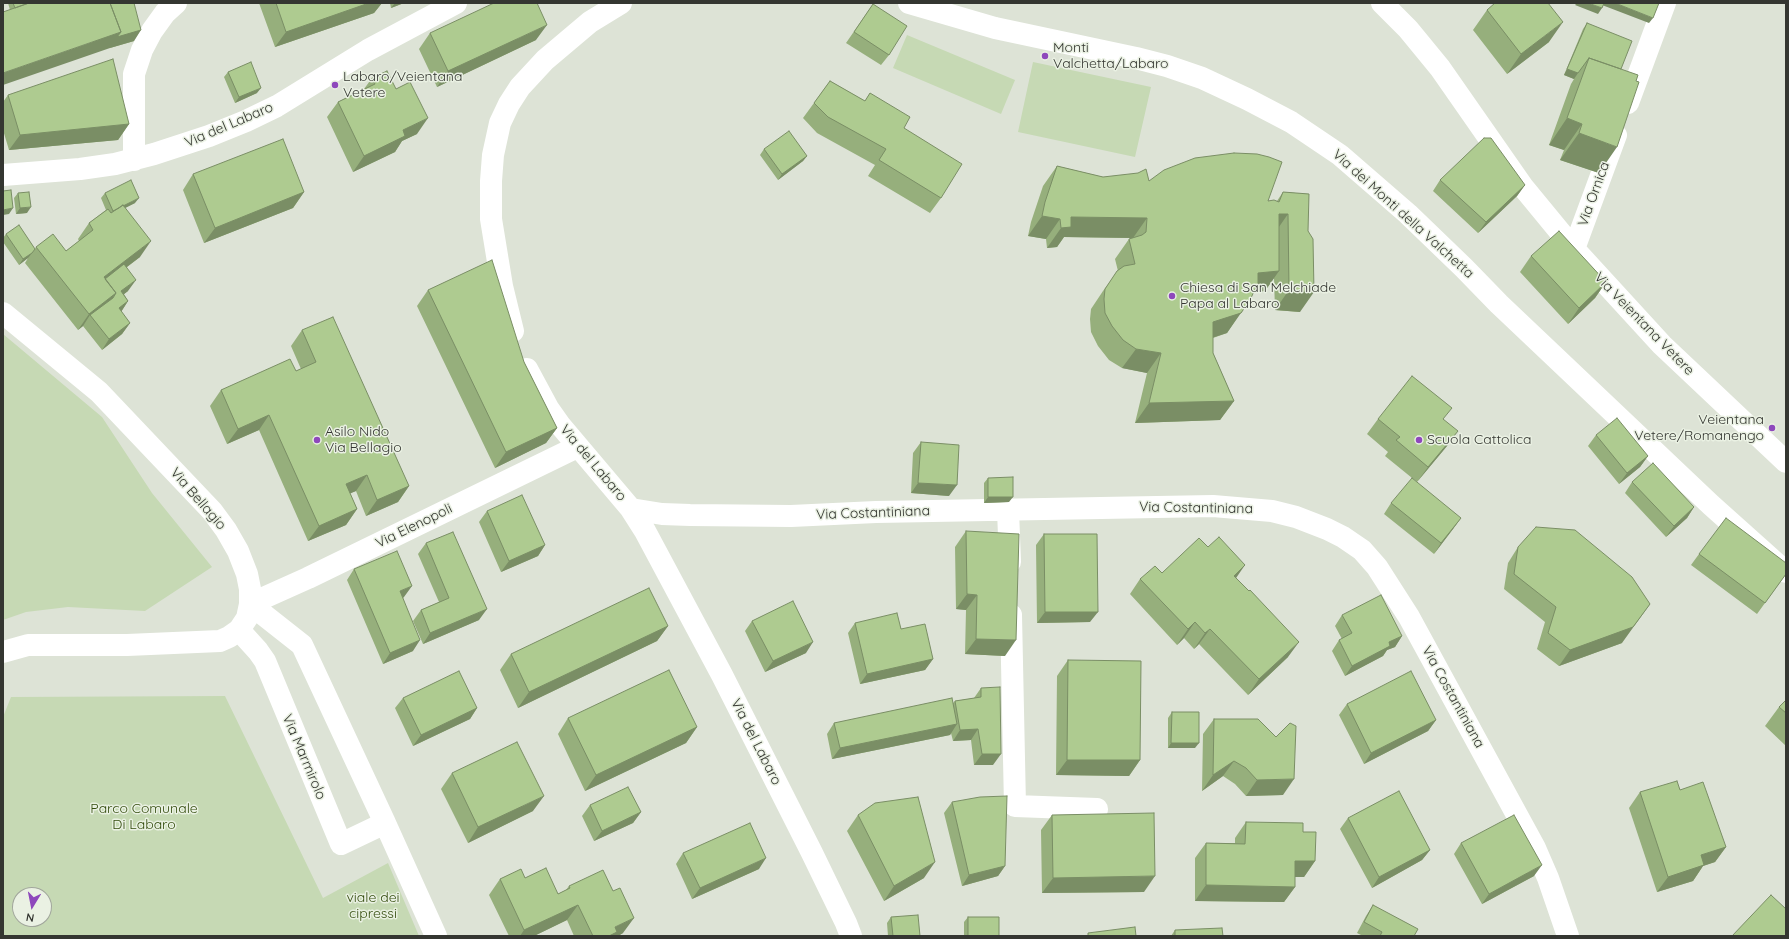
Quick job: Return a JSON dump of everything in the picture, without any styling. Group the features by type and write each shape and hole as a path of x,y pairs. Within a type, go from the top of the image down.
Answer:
{"street":[{"path":"134,160 134,74 142,50 152,31 176,3"},
{"name":"Via del Labaro","path":"3,175 80,169 115,164 134,160 209,136 263,113 368,50 456,3"},
{"name":"Via del Labaro","path":"621,3 590,22 545,60 520,87 500,123 493,155 491,219 507,312 523,360 548,408 577,447 631,509 645,531 722,675 819,867 846,922 851,936"},
{"name":"Via dei Monti della Valchetta","path":"909,3 995,28 1167,66 1202,78 1291,122 1340,155 1408,214 1499,304 1710,505 1786,572"},
{"name":"Via Veientana Vetere","path":"1382,3 1408,29 1440,68 1524,187 1574,249 1667,350 1786,462"},
{"name":"Via Ornica","path":"1574,249 1665,3"},
{"name":"Via Bellagio","path":"3,313 99,392 212,511 226,530 238,551 247,574 250,589 250,604 247,618 239,630"},
{"name":"Via Elenopoli","path":"250,604 315,575 577,447"},
{"name":"Via Costantiniana","path":"631,509 662,514 752,516 1183,505 1240,507 1296,517 1343,537 1362,550 1377,567 1409,617 1524,826 1548,878 1568,936"},
{"path":"1008,510 1011,586 1015,806 1097,809"},
{"path":"250,604 302,645 436,936"},
{"path":"3,652 28,645 127,645 220,641 230,638 239,630"},
{"name":"Via Marmirolo","path":"239,630 258,650 265,661 341,844 385,823"}],"green space":[{"path":"907,35 1015,80 1001,114 893,68"},
{"path":"1033,62 1151,87 1135,157 1018,132"},
{"path":"3,334 102,417 152,493 212,567 145,611 68,607 26,612 3,620"},
{"name":"Parco Comunale Di Labaro","path":"225,696 323,898 388,863 419,936 3,936 3,717 11,697"}],"building":[{"path":"13,3 29,3 15,8"},
{"path":"29,3 110,3 121,32 3,73 3,12"},
{"path":"110,3 134,3 141,30 117,37 121,32"},
{"path":"276,3 369,3 286,32"},
{"path":"494,3 537,3 547,25 448,71 430,33"},
{"path":"1495,3 1548,3 1563,22 1521,54 1487,10"},
{"path":"1588,3 1604,3 1602,8"},
{"path":"1615,3 1659,3 1653,18"},
{"path":"873,4 907,26 889,55 854,32"},
{"path":"1587,23 1632,41 1621,69 1589,58 1578,73 1567,69"},
{"path":"1589,58 1638,75 1636,81 1639,82 1617,147 1579,133 1582,124 1567,118"},
{"path":"113,59 129,124 20,135 8,95"},
{"path":"251,62 261,88 239,97 228,72"},
{"path":"387,71 396,89 410,82 428,118 403,130 405,136 364,156 338,102 375,84 372,78"},
{"path":"830,81 865,101 870,93 910,117 904,128 962,164 941,198 879,160 886,149 828,117 814,103"},
{"path":"789,131 807,156 782,174 764,149"},
{"path":"1484,138 1491,138 1525,185 1486,222 1440,180"},
{"path":"283,139 304,192 215,228 193,174"},
{"name":"Chiesa di San Melchiade Papa al Labaro","path":"1234,153 1257,154 1282,162 1268,201 1274,200 1279,202 1283,192 1309,194 1308,231 1313,239 1314,292 1289,290 1288,214 1279,214 1279,271 1258,273 1258,283 1250,300 1241,313 1213,322 1213,353 1234,401 1149,403 1161,353 1136,349 1123,340 1112,326 1105,313 1104,299 1105,289 1117,271 1124,266 1135,264 1129,239 1142,235 1146,232 1147,218 1071,217 1071,227 1061,228 1060,219 1042,216 1057,166 1103,177 1138,173 1146,169 1149,181 1164,170 1195,158"},
{"path":"131,180 139,198 113,211 105,193"},
{"path":"11,190 13,208 3,210 3,191"},
{"path":"29,192 31,207 20,208 18,193"},
{"path":"123,205 151,241 104,277 116,293 89,314 36,247 53,234 66,251 93,230 89,223 108,209 111,213"},
{"path":"19,225 35,249 23,259 6,234"},
{"path":"1559,231 1606,282 1579,308 1531,256"},
{"path":"492,260 524,362 557,428 506,452 428,290"},
{"path":"124,264 136,280 121,291 128,301 119,308 130,323 109,339 90,315 113,298 116,293 105,279"},
{"name":"Asilo Nido Via Bellagio","path":"333,317 409,486 377,500 367,475 346,484 357,509 319,526 269,415 238,429 221,390 290,359 296,371 316,362 302,330"},
{"path":"1412,376 1452,408 1443,419 1458,431 1428,467 1396,440 1400,437 1378,419"},
{"path":"1617,418 1648,456 1627,473 1596,435"},
{"path":"921,442 959,445 957,485 918,483"},
{"path":"1653,463 1694,507 1674,526 1632,482"},
{"path":"1013,477 1013,497 988,497 988,478"},
{"path":"1412,478 1461,518 1441,543 1391,503"},
{"path":"522,495 545,545 509,561 487,511"},
{"path":"1726,518 1786,563 1786,574 1765,603 1699,554"},
{"path":"1536,527 1575,530 1632,577 1650,604 1633,627 1570,650 1548,633 1556,607 1514,574 1518,547"},
{"path":"966,531 1019,534 1016,640 976,639 977,595 967,594"},
{"path":"453,532 487,609 430,633 421,610 449,598 426,543"},
{"path":"1044,534 1097,534 1098,612 1045,612"},
{"path":"1219,537 1245,565 1234,576 1249,591 1250,590 1299,642 1259,679 1210,629 1205,633 1195,622 1188,629 1140,579 1155,566 1162,573 1199,538 1208,547"},
{"path":"397,551 412,586 400,591 420,640 390,653 354,569"},
{"path":"649,588 668,626 529,692 511,654"},
{"path":"1381,595 1402,636 1389,642 1390,646 1352,666 1339,640 1352,633 1342,615"},
{"path":"793,601 813,642 773,661 752,621"},
{"path":"897,613 901,629 925,624 933,659 867,674 855,623"},
{"path":"1068,660 1141,661 1140,760 1067,760"},
{"path":"669,670 697,727 596,775 568,718"},
{"path":"459,671 477,708 421,735 403,698"},
{"path":"1411,671 1436,720 1371,753 1347,704"},
{"path":"1000,687 1001,754 982,754 978,729 960,730 955,701 981,697 981,688"},
{"path":"952,698 957,724 840,748 834,723"},
{"path":"1786,700 1786,713 1779,707"},
{"path":"1172,712 1199,712 1199,743 1171,743"},
{"path":"1214,719 1258,719 1276,737 1290,723 1296,726 1294,779 1257,780 1246,768 1234,761 1213,775"},
{"path":"517,742 544,796 478,827 452,773"},
{"path":"1677,781 1680,790 1703,782 1726,847 1701,855 1704,865 1668,877 1640,792"},
{"path":"628,787 641,812 602,831 590,805"},
{"path":"1399,791 1430,850 1379,877 1348,818"},
{"path":"1007,796 1005,866 969,875 952,802 980,797"},
{"path":"918,797 935,862 894,886 858,815 875,803"},
{"path":"1154,813 1155,876 1053,878 1052,815"},
{"path":"1514,815 1542,865 1489,894 1461,843"},
{"path":"1246,822 1303,823 1303,832 1316,832 1315,861 1295,861 1295,887 1206,885 1206,843 1245,844"},
{"path":"750,823 766,858 700,888 683,853"},
{"path":"546,868 558,894 570,888 569,886 603,870 613,891 620,888 634,918 615,927 617,932 609,936 593,936 578,905 524,930 500,879 521,869 525,878"},
{"path":"1771,895 1786,909 1786,936 1732,936"},
{"path":"1373,905 1418,929 1414,936 1380,936 1382,932 1364,922"},
{"path":"918,915 920,936 893,936 891,917"},
{"path":"968,917 999,917 999,936 968,936"},
{"path":"1135,927 1136,936 1088,936 1088,933"},
{"path":"1222,928 1223,936 1175,936 1175,930"}],"place":[{"name":"Monti Valchetta/Labaro","path":"1045,56"},
{"name":"Labaro/Veientana Vetere","path":"335,85"},
{"name":"Chiesa di San Melchiade Papa al Labaro","path":"1172,296"},
{"name":"Veientana Vetere/Romanengo","path":"1772,428"},
{"name":"Asilo Nido Via Bellagio","path":"317,440"},
{"name":"Scuola Cattolica","path":"1419,440"}],"park label":[{"name":"viale dei cipressi","path":"373,906"}]}
